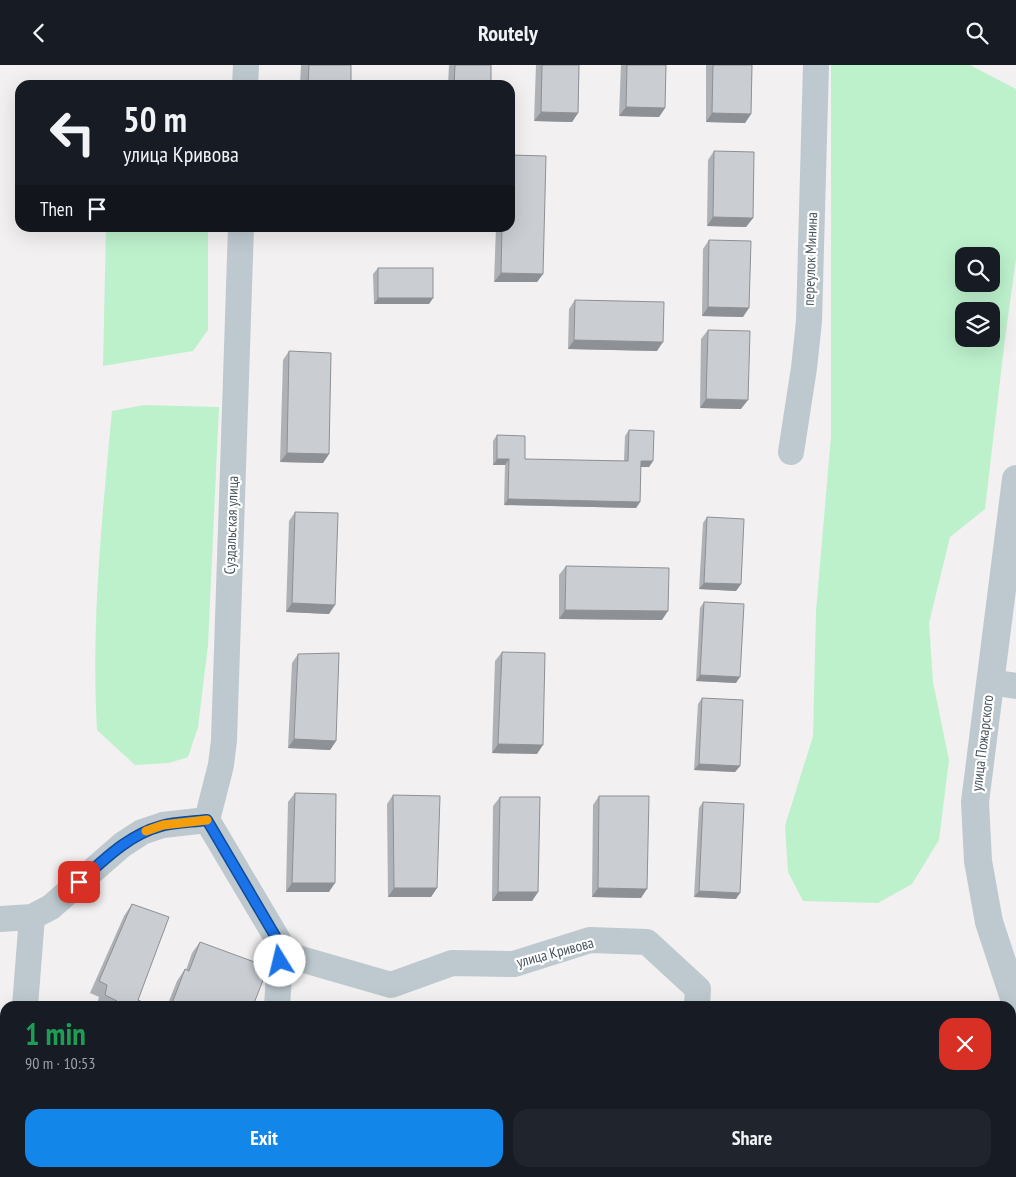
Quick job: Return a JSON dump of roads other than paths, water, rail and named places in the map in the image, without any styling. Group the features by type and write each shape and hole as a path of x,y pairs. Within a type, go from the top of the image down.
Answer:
{"street":[{"path":"246,65 246,80"},
{"name":"переулок Минина","path":"791,452 804,368 808,321 816,65"},
{"name":"Суздальская улица","path":"207,820 221,765 224,740 241,232"},
{"name":"улица Пожарского","path":"1015,1001 989,922 978,861 975,802 1003,684 1016,479"},
{"path":"0,919 32,917 51,907 122,845 142,832 163,825 207,820"},
{"name":"улица Кривова","path":"207,820 287,955 391,996 452,963 514,964 590,939 648,942 698,998"},
{"path":"25,1001 32,917"},
{"path":"277,1001 281,946"}]}
